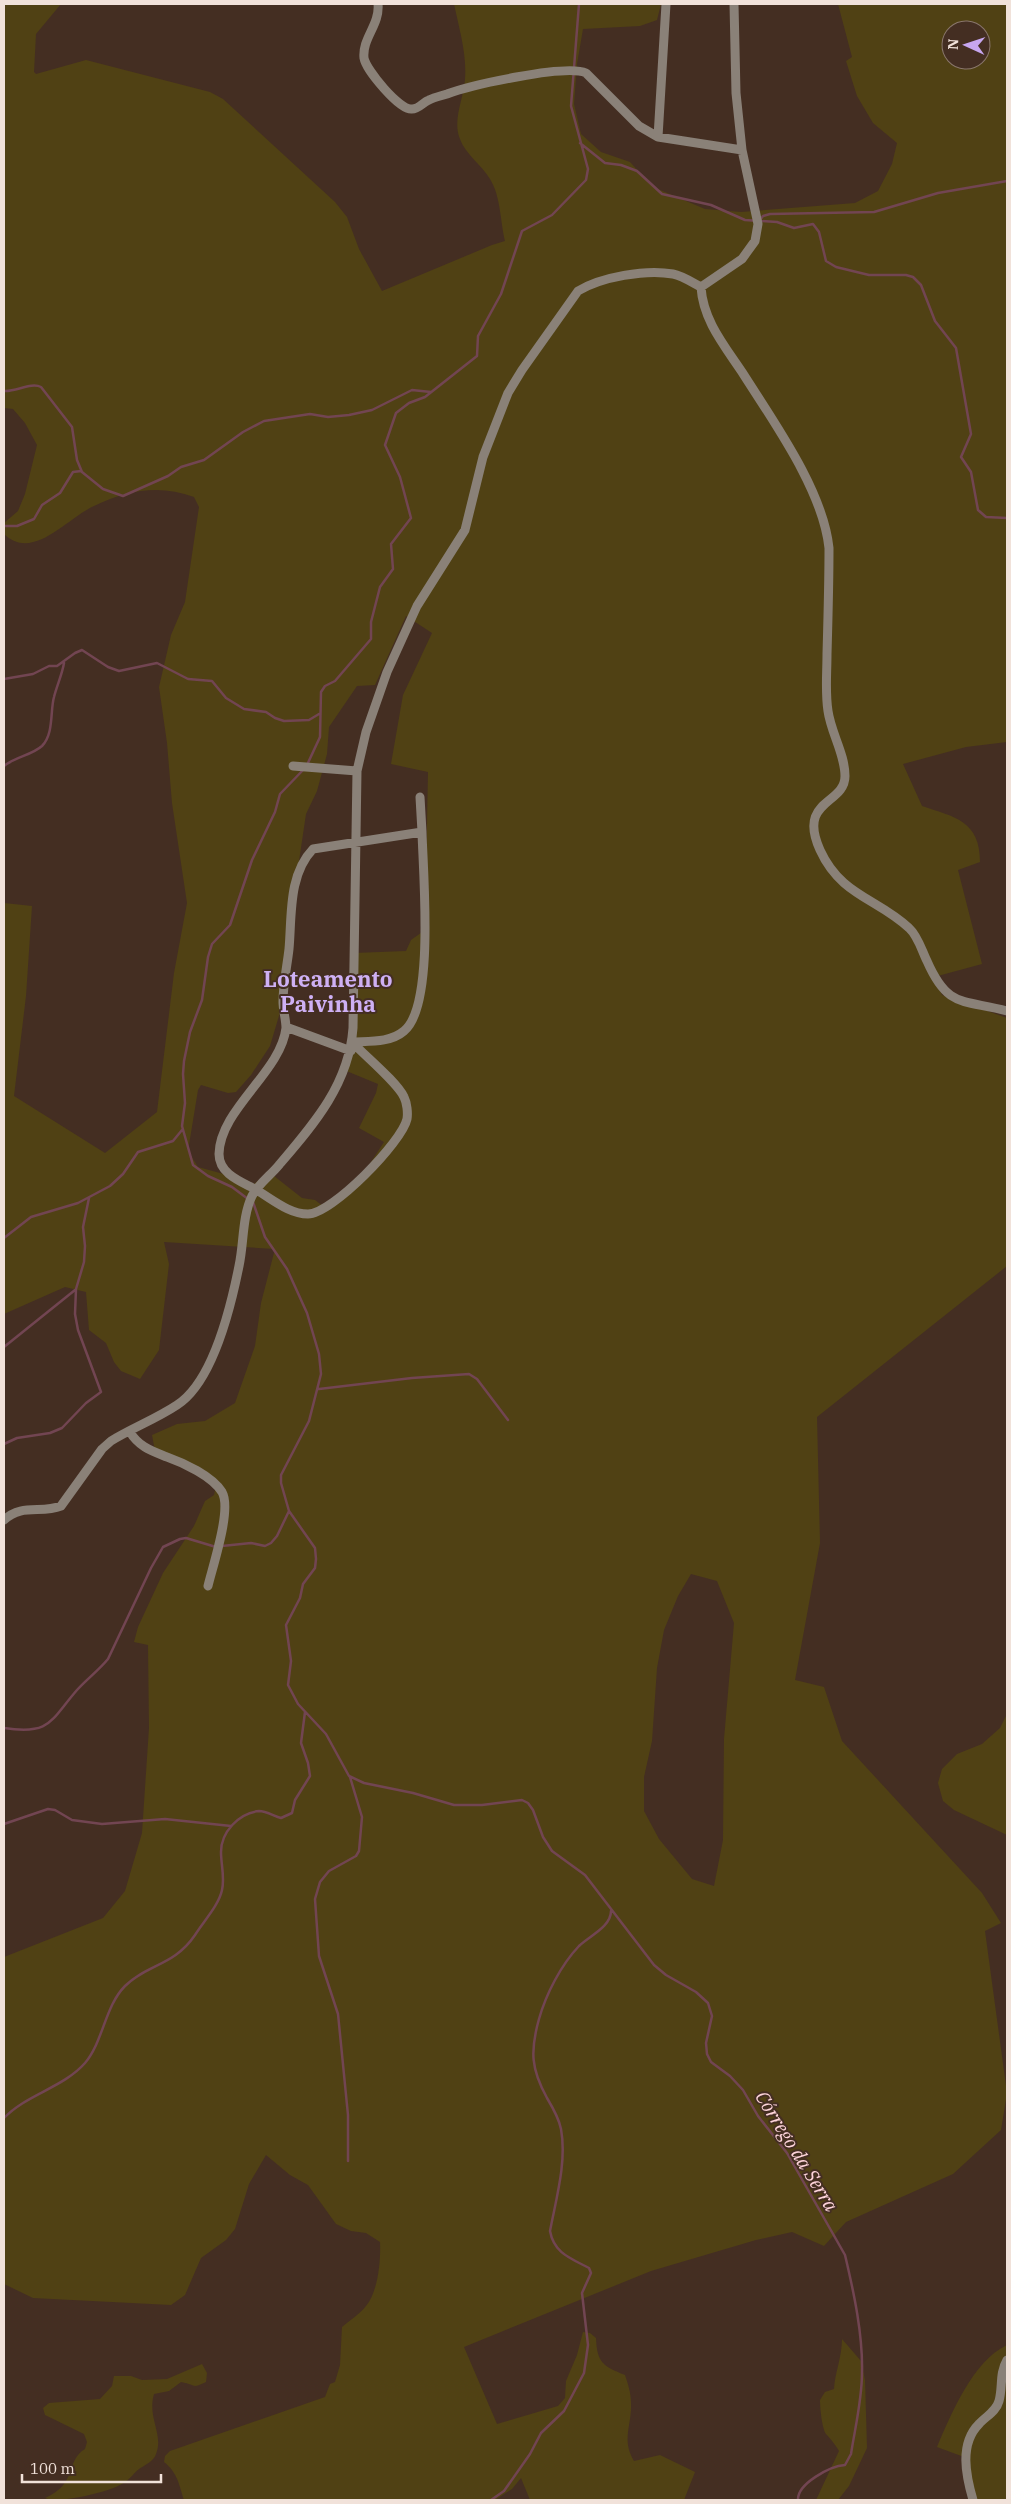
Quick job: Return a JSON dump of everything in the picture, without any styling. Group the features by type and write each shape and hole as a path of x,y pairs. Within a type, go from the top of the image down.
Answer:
{"street":[{"path":"378,4 377,21 367,38 364,50 366,63 388,92 406,108 412,109 427,100 459,89 576,70 586,73 639,126 658,136 742,150"},
{"path":"658,136 666,4"},
{"path":"701,287 742,259 755,241 757,214 742,150 736,92 734,4"},
{"path":"4,1520 14,1512 24,1509 54,1509 61,1506 102,1449 120,1436 184,1400 208,1366 224,1327 239,1267 247,1212 256,1190 316,1121 335,1091 352,1047 357,771 366,732 387,672 417,606 465,530 482,457 508,393 530,357 578,291 590,284 611,278 660,273 674,274 701,287"},
{"path":"701,287 706,314 786,442 811,491 828,534 826,684 830,725 844,766 845,776 844,784 839,792 819,807 815,817 814,827 819,848 828,866 856,894 910,928 941,989 961,1001 1007,1011"},
{"path":"293,766 357,771"},
{"path":"352,1047 398,1035 412,1022 421,1000 424,978 420,797"},
{"path":"286,1027 352,1047 404,1097 407,1119 402,1131 362,1179 318,1212 300,1213 229,1175 220,1162 219,1153 226,1132 241,1103 266,1071 276,1053 286,1027 283,1003 290,912 300,870 313,849 355,844 422,832"},
{"path":"130,1432 141,1446 174,1459 208,1479 222,1493 225,1512 208,1586"},
{"path":"973,2500 965,2466 967,2448 970,2436 978,2425 994,2411 999,2401 1000,2378 1007,2360"}],"shaded area":[{"path":"4,4 61,4 36,34 34,72 36,74 86,60 210,92 223,99 335,202 347,217 359,249 382,291 505,241 494,186 487,174 462,144 458,132 457,124 464,86 465,60 454,4 661,4 657,20 640,26 583,29 577,64 574,104 581,134 601,152 630,162 653,187 705,209 741,212 855,203 878,191 892,164 897,143 873,123 857,96 846,61 852,57 838,4 1007,4 1007,742 966,747 903,764 922,806 955,818 963,823 976,838 979,848 980,862 958,870 982,964 934,977 942,995 1007,1018 1007,1266 817,1417 820,1543 795,1680 824,1687 842,1741 982,1893 1001,1923 985,1931 1007,2093 1001,2130 953,2174 846,2222 824,2246 792,2232 756,2240 651,2271 464,2347 497,2424 558,2406 565,2398 566,2381 577,2355 583,2332 590,2333 596,2338 598,2353 606,2366 625,2375 631,2399 628,2446 634,2461 660,2455 695,2472 684,2500 530,2500 521,2478 512,2489 495,2500 184,2500 175,2475 164,2462 165,2456 170,2451 325,2397 330,2384 335,2382 340,2365 342,2327 358,2315 366,2306 376,2284 380,2258 380,2242 366,2233 351,2231 336,2224 308,2185 290,2175 266,2155 249,2184 235,2229 226,2240 201,2258 185,2295 171,2305 33,2298 4,2284 4,1957 103,1918 125,1891 142,1833 149,1728 148,1645 134,1642 138,1627 163,1573 194,1526 205,1501 214,1495 216,1485 155,1451 152,1435 177,1424 205,1421 235,1403 255,1346 261,1303 275,1249 164,1242 169,1264 159,1350 140,1379 121,1371 114,1362 106,1343 89,1330 86,1292 65,1287 4,1314 4,903 32,906 26,996 14,1096 105,1153 157,1112 174,973 187,903 172,803 167,743 159,687 171,635 185,602 199,507 194,497 181,493 156,490 131,493 106,500 94,506 38,541 27,543 15,541 4,534 4,523 18,511 25,494 37,445 25,423 13,409 4,408","holes":["406,616 432,633 403,695 391,764 428,772 425,930 411,940 406,951 354,953 353,1006 344,1070 378,1084 376,1093 359,1128 384,1142 358,1182 328,1210 315,1200 302,1198 269,1172 250,1187 231,1176 198,1167 188,1151 198,1090 201,1085 228,1093 236,1092 251,1075 270,1046 287,989 299,861 306,814 317,791 327,754 329,727 357,686 375,685","691,1574 717,1581 734,1623 724,1739 723,1840 714,1886 692,1879 659,1839 644,1811 644,1777 652,1741 657,1668 664,1630 678,1596"]},
{"path":"1007,1714 1007,1835 954,1810 943,1801 938,1783 942,1769 957,1754 982,1744 1000,1728"},
{"path":"842,2339 861,2361 865,2380 867,2448 849,2486 838,2500 816,2500 839,2451 825,2433 820,2400 825,2392 834,2389"},
{"path":"1007,2345 1007,2500 974,2500 964,2457 937,2447 964,2390 984,2363"},
{"path":"202,2364 207,2373 206,2382 196,2386 181,2382 169,2391 154,2394 152,2411 158,2447 151,2461 125,2482 109,2490 73,2498 45,2498 55,2492 67,2480 75,2460 85,2449 87,2442 84,2434 45,2415 43,2408 49,2403 100,2399 112,2386 114,2376 131,2376 142,2380 167,2379"}],"waterway":[{"name":"Córrego da Serra","path":"307,765 320,737 321,692 325,686 335,681 371,639 371,622 380,587 393,569 391,544 411,518 400,477 385,445 396,413 409,403 425,397 477,356 478,336 501,294 522,231 552,215 586,180 588,169 571,106 579,4"},
{"path":"580,143 605,163 621,165 637,171 662,194 711,205 745,220 777,222 794,228 813,224 819,232 826,261 836,267 869,275 906,275 913,277 921,285 935,321 956,348 971,434 961,457 971,472 978,510 986,517 1007,518"},
{"path":"760,220 763,216 770,214 874,212 938,193 1007,181"},
{"path":"4,391 28,386 41,387 72,427 77,460 82,472 103,489 123,496 168,476 181,467 204,460 243,432 264,421 310,414 328,417 349,415 372,410 412,390 431,392"},
{"path":"4,526 17,526 34,519 42,505 60,493 73,472 81,471"},
{"path":"4,679 33,674 49,666 57,666 82,650 108,667 119,671 157,663 188,679 212,681 226,698 244,709 266,712 284,721 309,720 319,714"},
{"path":"4,766 38,749 46,741 50,729 54,697 64,663"},
{"name":"Córrego da Serra","path":"248,1199 232,1187 208,1176 193,1165 182,1126 185,1103 184,1061 190,1032 202,1000 208,957 212,944 230,925 252,860 275,812 280,794 304,769"},
{"path":"4,1238 31,1217 78,1203 110,1186 123,1174 138,1152 173,1141 182,1130"},
{"path":"4,1444 17,1438 50,1433 62,1428 86,1403 101,1392 78,1330 75,1314 76,1289 84,1262 83,1227 89,1198"},
{"name":"Córrego da Serra","path":"253,1202 265,1237 287,1269 307,1313 319,1354 321,1374 309,1421 281,1475 281,1483 289,1511 315,1548 316,1559 315,1568 303,1584 300,1598 286,1625 291,1661 288,1685 298,1704 326,1734 349,1776 364,1783 413,1793 454,1805 482,1805 522,1800 528,1803 533,1810 543,1837 552,1851 585,1875 654,1965 666,1975 696,1992 708,2003 712,2016 706,2043 707,2054 711,2062 730,2076 743,2090 758,2116 787,2153 845,2255 855,2299 861,2344 862,2383 851,2454 845,2465 823,2472 808,2482 799,2494 798,2500"},
{"path":"4,1347 75,1290"},
{"path":"319,1389 412,1378 469,1374 477,1379 508,1420"},
{"path":"222,1546 251,1543 265,1546 271,1543 277,1536 289,1511"},
{"path":"4,1728 31,1729 48,1723 108,1659 151,1568 163,1547 186,1538 216,1547"},
{"path":"4,2118 23,2103 76,2072 85,2063 96,2045 118,1994 133,1979 178,1953 195,1935 220,1896 223,1880 222,1845 224,1837 232,1825 245,1815 259,1811 281,1818 292,1813 295,1800 310,1776 301,1743 305,1712"},
{"path":"348,2161 348,2115 338,2014 319,1956 315,1899 320,1882 329,1871 356,1856 359,1851 362,1817 350,1777"},
{"path":"4,1824 48,1809 55,1810 72,1820 102,1824 165,1819 231,1826"},
{"path":"491,2500 504,2491 530,2454 541,2433 564,2411 584,2373 588,2345 582,2293 591,2273 589,2268 569,2258 559,2250 550,2231 562,2167 561,2129 554,2109 538,2078 533,2050 539,2019 555,1980 579,1946 604,1926 610,1917 611,1911"}],"district":[{"name":"Loteamento Paivinha","path":"328,992"}]}
